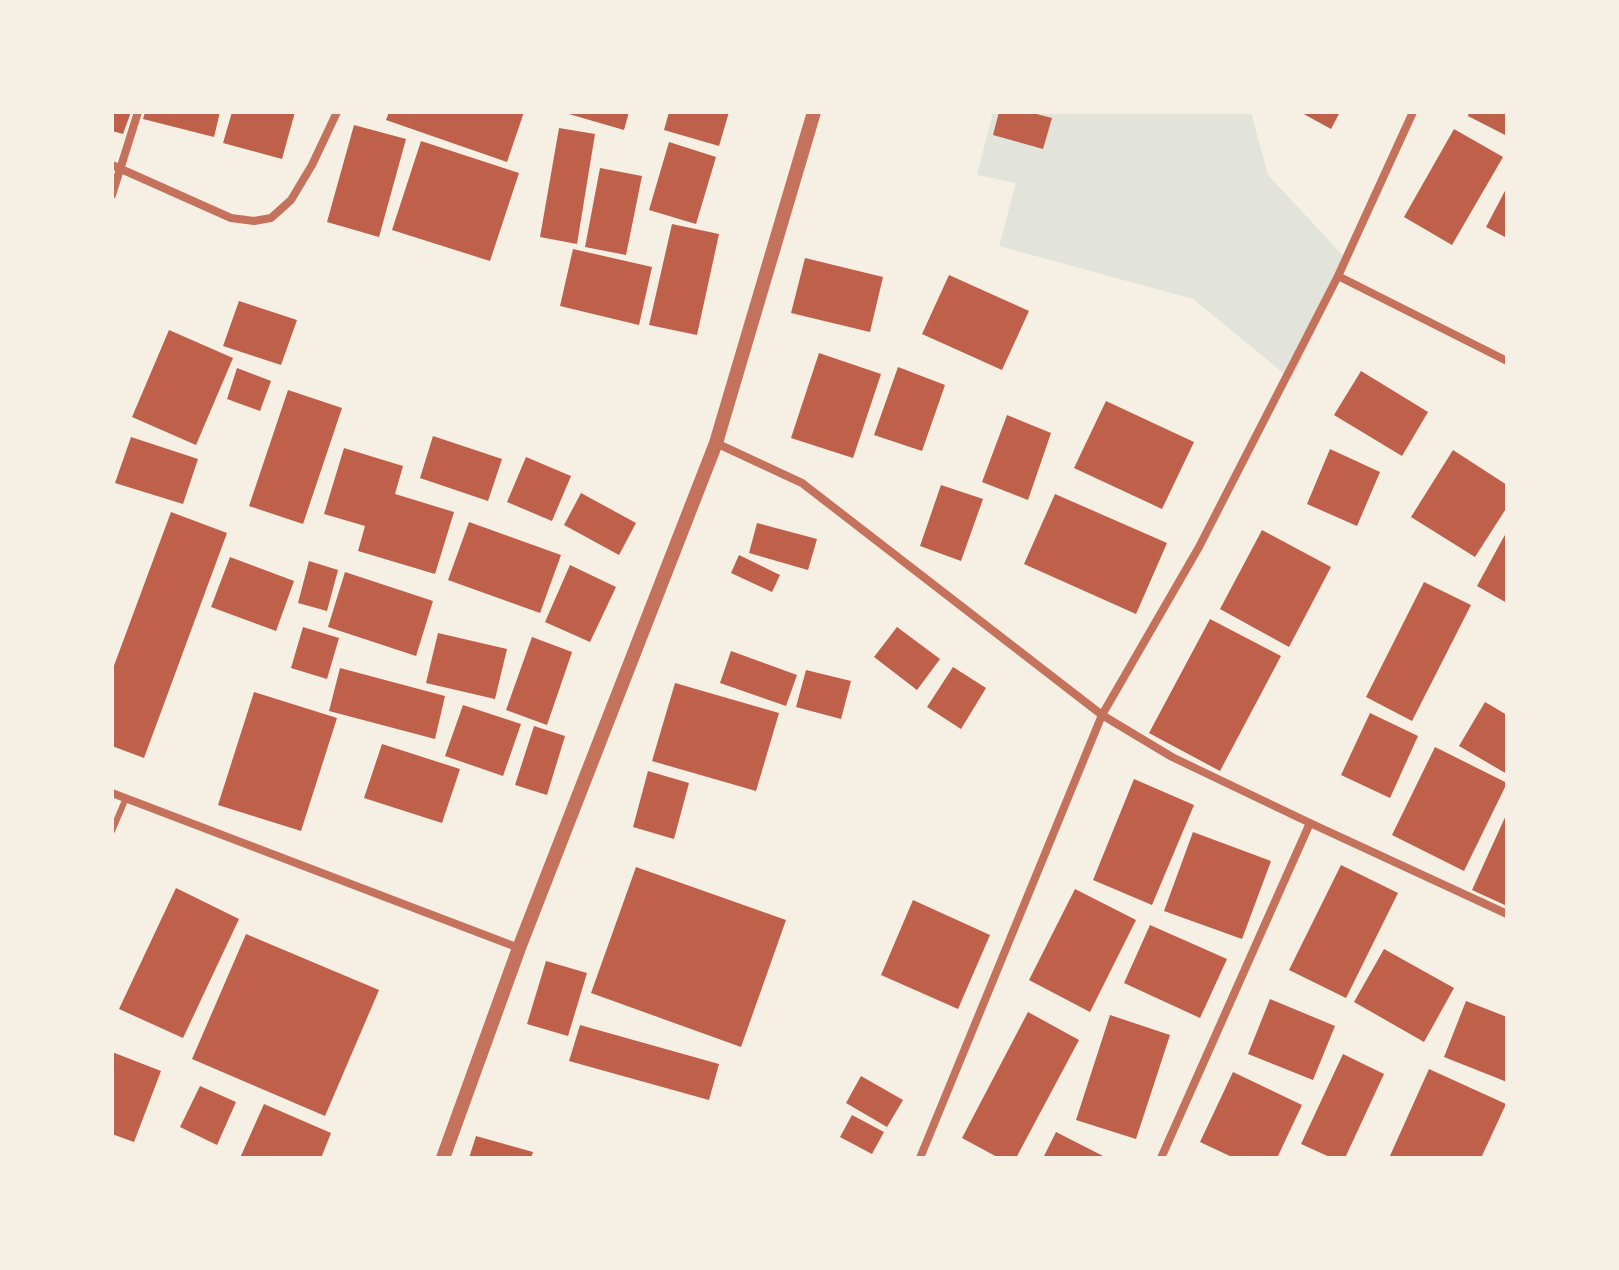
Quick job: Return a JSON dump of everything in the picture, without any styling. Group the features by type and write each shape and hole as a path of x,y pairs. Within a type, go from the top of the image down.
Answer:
{"street":[{"path":"112,195 116,167 138,112"},
{"path":"116,167 231,218 254,221 271,218 291,200 337,112"},
{"path":"443,1158 519,948 716,443 814,112"},
{"path":"920,1158 1102,715 1199,547 1338,276 1413,112"},
{"path":"1338,276 1507,361"},
{"path":"716,443 802,483 1102,715 1172,757 1507,914"},
{"path":"112,793 519,948"},
{"path":"1162,1158 1310,823"}],"lane":[{"path":"112,831 126,798"}],"shaded area":[{"path":"993,112 1251,112 1268,175 1349,262 1292,380 1193,299 999,246 1016,183 977,175"}],"building":[{"path":"112,112 131,112 123,134 112,131"},
{"path":"145,112 220,112 214,137 143,119"},
{"path":"232,112 295,112 282,159 223,143"},
{"path":"389,112 524,112 507,162 386,120"},
{"path":"562,112 629,112 624,130"},
{"path":"669,112 729,112 719,146 664,130"},
{"path":"999,112 1029,112 1052,118 1043,149 993,135"},
{"path":"1300,112 1340,112 1331,129"},
{"path":"1469,112 1507,112 1507,136 1468,116"},
{"path":"354,125 406,139 379,237 327,222"},
{"path":"559,128 595,134 577,244 540,237"},
{"path":"1454,129 1503,157 1452,245 1404,217"},
{"path":"421,141 519,173 490,261 392,230"},
{"path":"669,142 716,157 696,224 649,210"},
{"path":"600,168 642,176 626,255 585,247"},
{"path":"1507,187 1507,238 1486,227"},
{"path":"672,224 719,234 697,335 649,325"},
{"path":"573,249 652,267 639,325 560,306"},
{"path":"805,258 883,277 870,332 791,313"},
{"path":"949,275 1029,311 1002,370 922,334"},
{"path":"239,301 297,320 281,365 223,346"},
{"path":"169,330 233,358 196,445 132,417"},
{"path":"819,353 881,374 853,458 791,438"},
{"path":"898,367 945,385 922,451 874,435"},
{"path":"237,368 271,381 260,411 227,399"},
{"path":"1361,371 1428,412 1402,456 1334,415"},
{"path":"288,390 342,408 303,524 249,506"},
{"path":"1106,401 1194,442 1162,509 1074,468"},
{"path":"1007,415 1051,433 1028,500 982,482"},
{"path":"433,436 502,459 488,501 420,478"},
{"path":"131,437 198,459 183,504 115,483"},
{"path":"344,448 403,466 395,494 454,512 435,574 358,551 365,526 324,514"},
{"path":"1330,449 1380,472 1357,526 1307,504"},
{"path":"1453,450 1507,485 1507,507 1475,557 1411,517"},
{"path":"526,457 571,476 552,521 507,502"},
{"path":"941,485 983,499 961,561 920,546"},
{"path":"581,493 636,523 619,555 564,525"},
{"path":"1055,494 1167,543 1136,614 1024,564"},
{"path":"171,512 227,533 144,758 112,746 112,671"},
{"path":"469,522 561,555 540,613 448,580"},
{"path":"757,523 817,539 808,570 749,553"},
{"path":"1262,530 1331,567 1289,647 1220,609"},
{"path":"1507,531 1507,603 1477,586"},
{"path":"739,555 780,575 772,592 731,573"},
{"path":"230,557 294,581 276,631 211,607"},
{"path":"309,561 338,570 327,611 298,603"},
{"path":"570,565 616,587 590,642 545,622"},
{"path":"345,572 433,601 416,656 328,627"},
{"path":"1424,582 1471,605 1412,721 1366,697"},
{"path":"1210,619 1281,656 1220,771 1149,733"},
{"path":"303,627 339,638 327,679 291,668"},
{"path":"897,627 940,659 917,690 874,657"},
{"path":"438,633 507,649 495,699 426,683"},
{"path":"532,637 572,652 547,725 506,710"},
{"path":"731,651 797,675 786,706 720,683"},
{"path":"953,667 986,688 961,729 927,707"},
{"path":"340,668 445,696 435,739 329,711"},
{"path":"806,670 851,681 841,719 796,707"},
{"path":"675,683 779,713 756,791 652,761"},
{"path":"254,692 337,718 301,831 218,805"},
{"path":"1485,702 1507,715 1507,774 1459,746"},
{"path":"463,705 521,724 503,776 445,756"},
{"path":"1370,713 1418,736 1390,798 1341,775"},
{"path":"534,726 565,736 547,795 515,785"},
{"path":"382,744 460,769 442,823 364,798"},
{"path":"1435,747 1507,783 1464,871 1392,835"},
{"path":"648,771 689,783 674,839 633,827"},
{"path":"1134,779 1194,805 1152,905 1093,880"},
{"path":"1507,813 1507,906 1472,890"},
{"path":"1193,832 1271,861 1242,939 1164,911"},
{"path":"1341,865 1398,893 1346,998 1289,970"},
{"path":"636,867 786,920 741,1047 591,993"},
{"path":"176,888 239,919 183,1038 119,1009"},
{"path":"1075,889 1136,920 1090,1012 1029,980"},
{"path":"913,900 990,935 958,1009 881,975"},
{"path":"1150,925 1227,959 1200,1018 1124,983"},
{"path":"246,934 379,990 325,1116 192,1059"},
{"path":"1384,949 1454,988 1424,1042 1354,1002"},
{"path":"546,961 587,973 568,1036 527,1024"},
{"path":"1270,999 1335,1026 1313,1080 1248,1054"},
{"path":"1466,1001 1507,1017 1507,1082 1444,1057"},
{"path":"1028,1012 1079,1040 1016,1158 999,1158 962,1138"},
{"path":"1110,1015 1170,1035 1136,1139 1076,1120"},
{"path":"580,1025 719,1064 709,1100 569,1061"},
{"path":"112,1052 161,1071 134,1142 112,1134"},
{"path":"1343,1054 1384,1074 1345,1158 1332,1158 1301,1144"},
{"path":"1429,1069 1506,1104 1481,1158 1389,1158"},
{"path":"1233,1072 1302,1105 1277,1158 1234,1158 1200,1142"},
{"path":"861,1076 903,1100 887,1127 846,1103"},
{"path":"200,1086 236,1102 217,1145 180,1127"},
{"path":"264,1104 331,1133 321,1158 240,1158"},
{"path":"852,1115 884,1132 872,1154 840,1137"},
{"path":"1056,1132 1107,1158 1043,1158"},
{"path":"476,1136 533,1152 531,1158 469,1158"}]}
